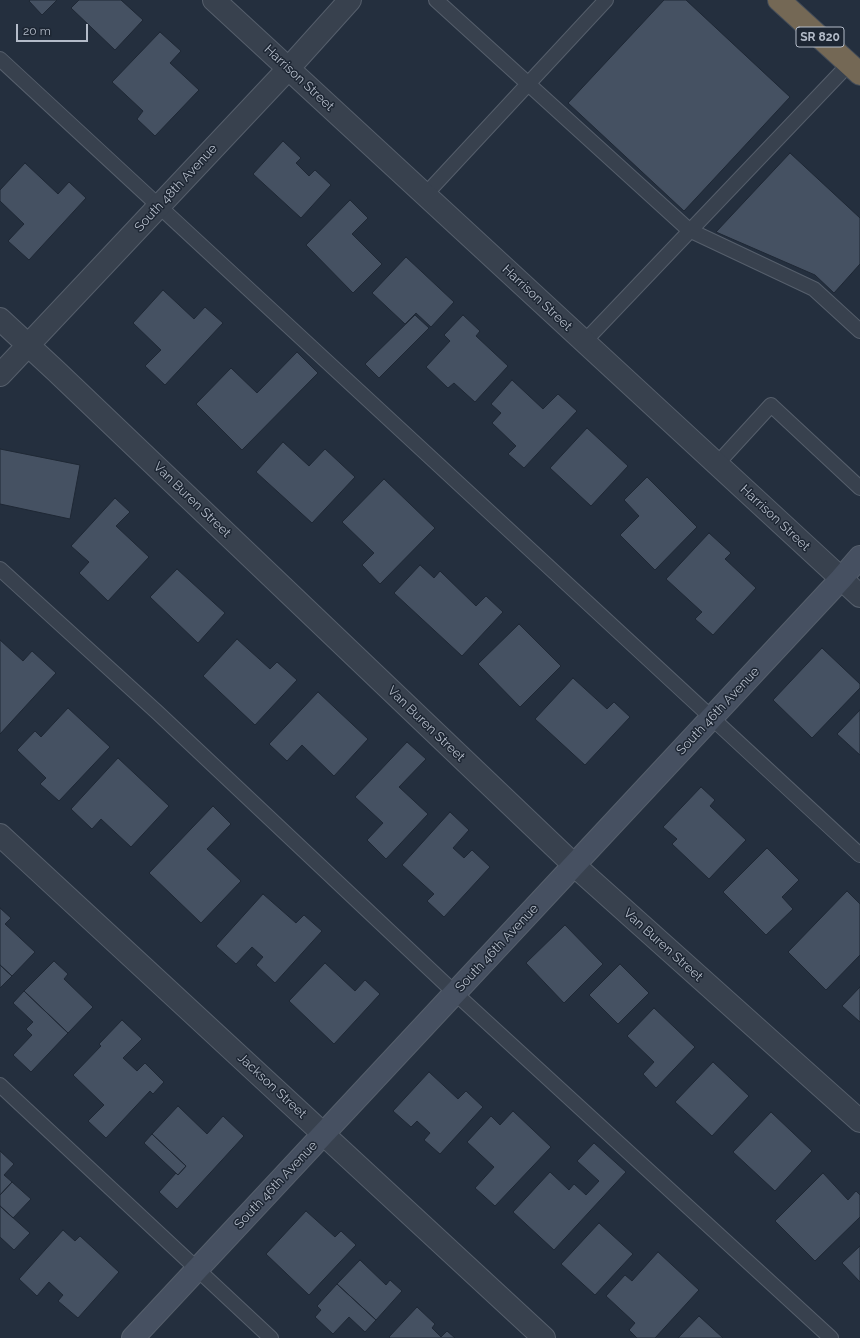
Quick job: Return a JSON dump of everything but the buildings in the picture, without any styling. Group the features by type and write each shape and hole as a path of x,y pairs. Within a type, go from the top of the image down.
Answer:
{"highway":[{"name":"SR 820","path":"779,0 854,69"}],"street":[{"name":"Harrison Street","path":"214,0 860,596"},
{"name":"South 48th Avenue","path":"0,375 350,0"},
{"name":"Van Buren Street","path":"0,319 574,865 860,1121"},
{"name":"South 46th Avenue","path":"133,1338 860,557"},
{"name":"Jackson Street","path":"0,835 544,1338"}],"lane":[{"path":"436,0 689,230 814,289 860,331"},
{"path":"425,195 606,0"},
{"path":"0,60 860,855"},
{"path":"584,342 689,230 854,69"},
{"path":"717,464 771,404 860,488"},
{"path":"0,568 164,718 455,993 831,1338"},
{"path":"0,1085 271,1338"}]}
